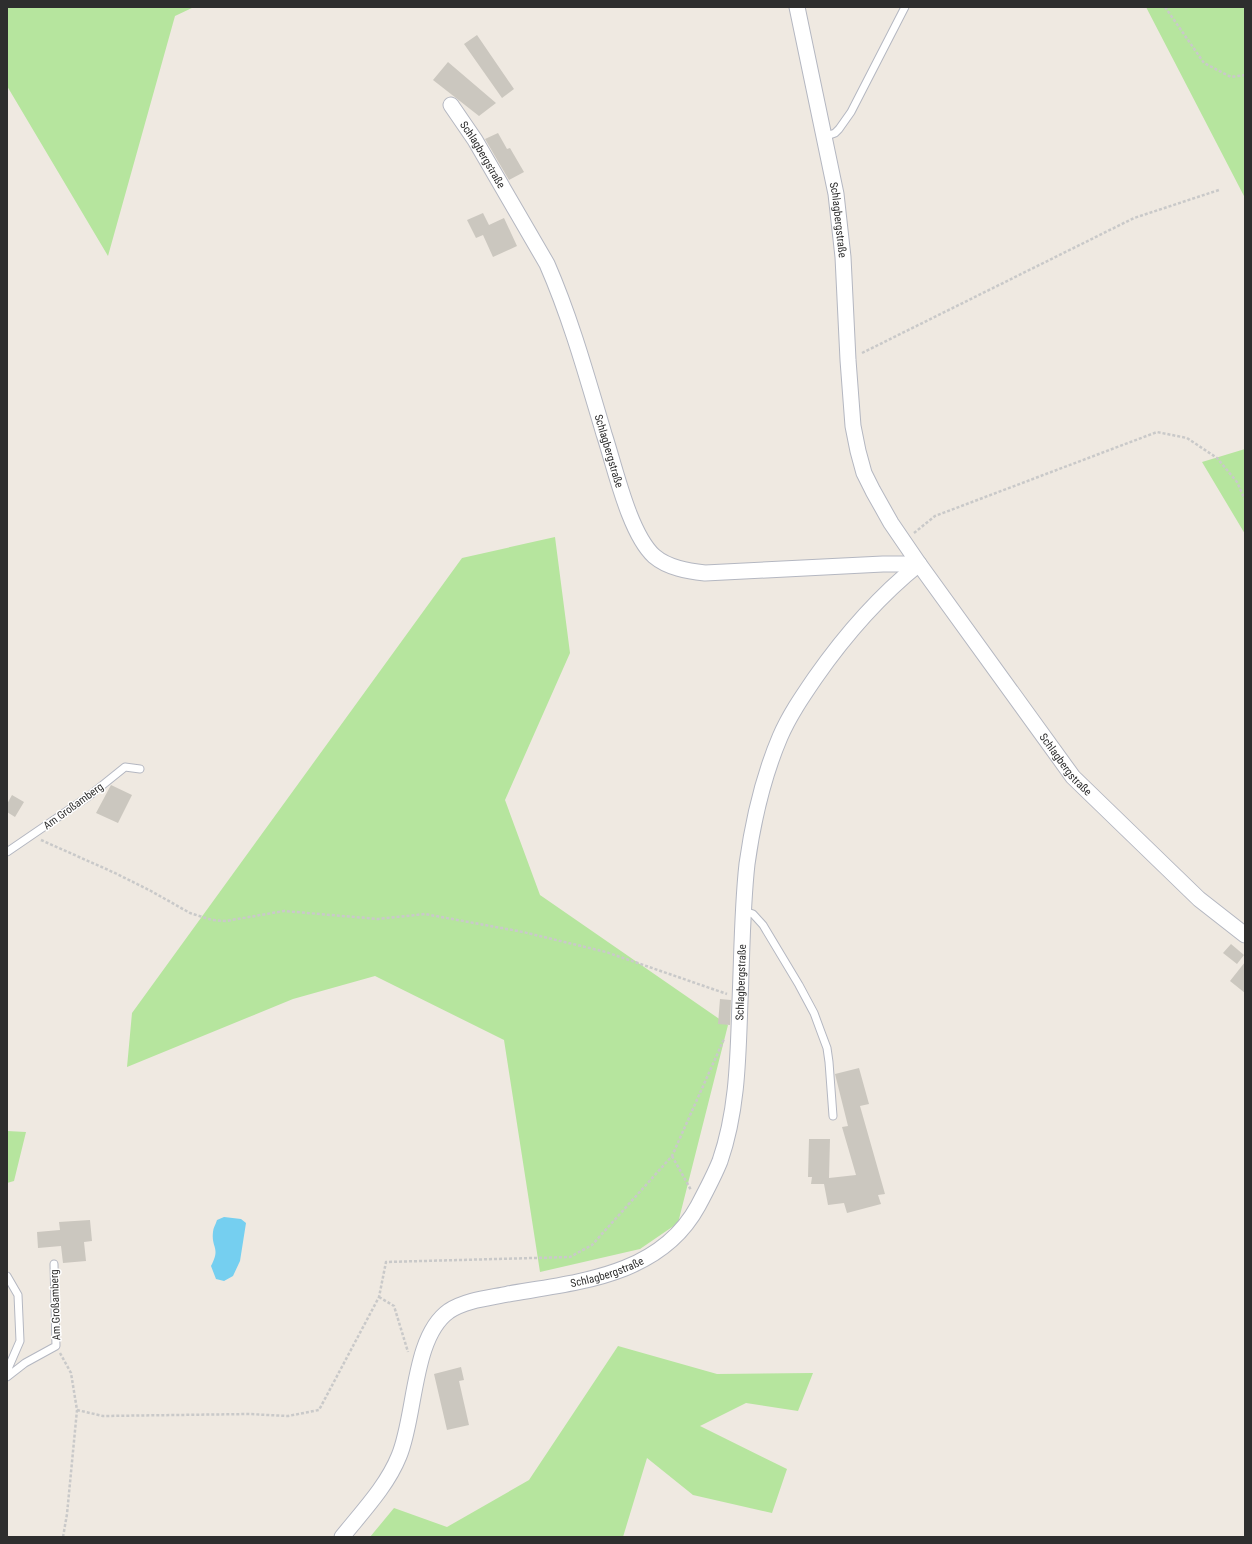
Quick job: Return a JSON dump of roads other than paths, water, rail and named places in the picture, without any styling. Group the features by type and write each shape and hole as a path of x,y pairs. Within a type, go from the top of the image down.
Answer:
{"street":[{"name":"Schlagbergstraße","path":"798,7 836,194 840,222 853,426 862,465 873,491 881,507 919,564 1073,777 1199,899 1245,935"},
{"name":"Schlagbergstraße","path":"451,105 475,140 547,264 555,282 590,386 627,507 641,539 654,556 683,570 705,573 883,564 919,564"},
{"name":"Schlagbergstraße","path":"342,1537 386,1481 399,1456 410,1418 418,1370 428,1339 438,1320 456,1307 486,1298 592,1279 625,1269 657,1251 670,1240 684,1226 699,1205 718,1164 729,1129 737,1076 747,864 757,811 772,759 781,735 803,695 846,635 874,604 919,564"}],"lane":[{"path":"824,137 839,129 851,112 905,7"},
{"name":"Am Großamberg","path":"7,852 89,796 125,767 140,768"},
{"path":"744,911 753,914 763,925 814,1014 827,1048 834,1116"},
{"name":"Am Großamberg","path":"7,1377 25,1363 56,1346 54,1264"},
{"path":"7,1276 18,1295 20,1341 7,1371"}],"water":[{"path":"224,1217 241,1219 246,1223 240,1261 233,1276 224,1281 216,1279 211,1266 216,1251 213,1241 213,1229 217,1220"}]}
